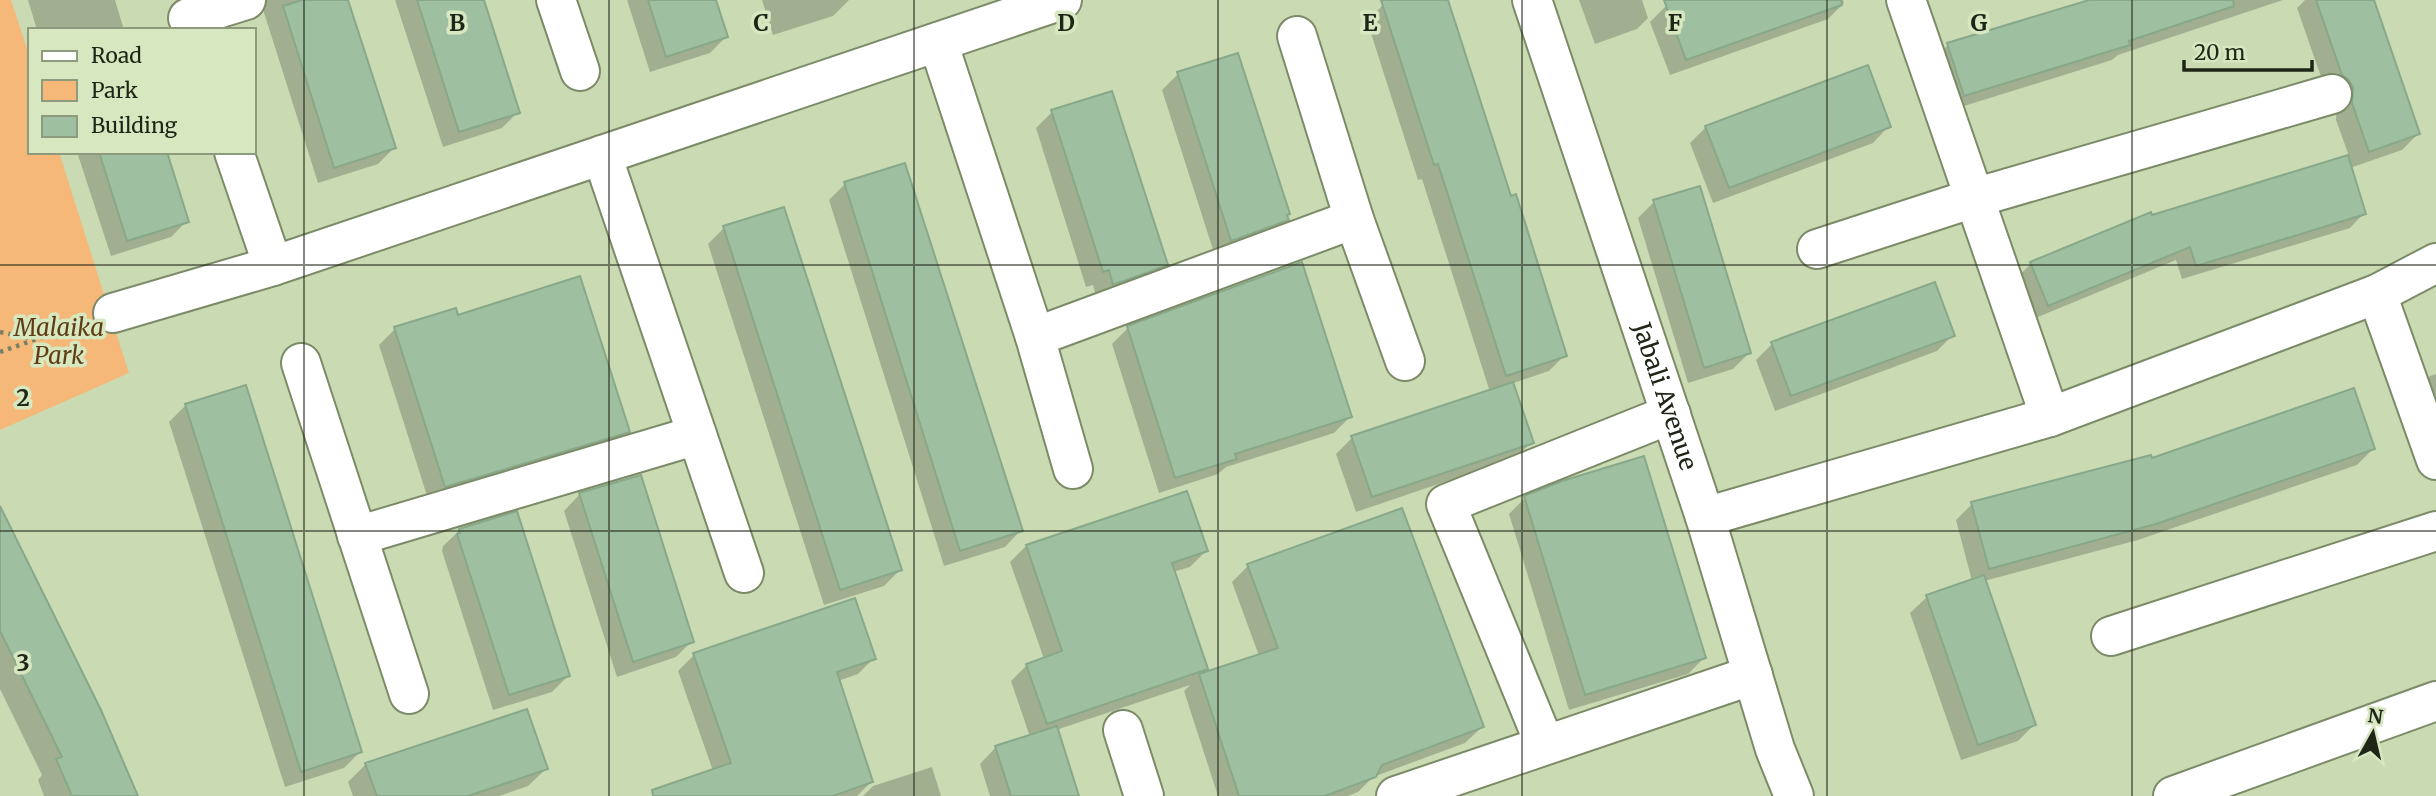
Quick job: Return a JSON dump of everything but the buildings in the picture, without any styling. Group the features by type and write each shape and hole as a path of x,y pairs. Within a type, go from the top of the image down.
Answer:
{"street":[{"path":"187,16 246,0"},
{"path":"556,0 580,71"},
{"path":"113,313 273,266 1062,0"},
{"name":"Jabali Avenue","path":"1532,0 1705,517 1775,749 1794,796"},
{"path":"1906,0 2050,417"},
{"path":"1297,36 1354,219 1405,361"},
{"path":"938,42 1035,337 1073,469"},
{"path":"1817,249 1974,198 2332,94"},
{"path":"235,154 273,266"},
{"path":"602,155 744,573"},
{"path":"1035,337 1354,219"},
{"path":"1705,517 2050,417 2376,294 2436,262"},
{"path":"2376,294 2436,460"},
{"path":"301,363 409,694"},
{"path":"1545,745 1446,504 1671,414"},
{"path":"357,536 697,435"},
{"path":"2111,636 2436,531"},
{"path":"1396,796 1753,675"},
{"path":"2173,796 2436,701"},
{"path":"1123,730 1144,796"}],"path":[{"path":"0,352 113,313"},
{"path":"0,332 35,340"}],"green space":[{"name":"Malaika Park","path":"0,0 11,0 28,52 28,154 60,154 129,373 0,430"}]}
